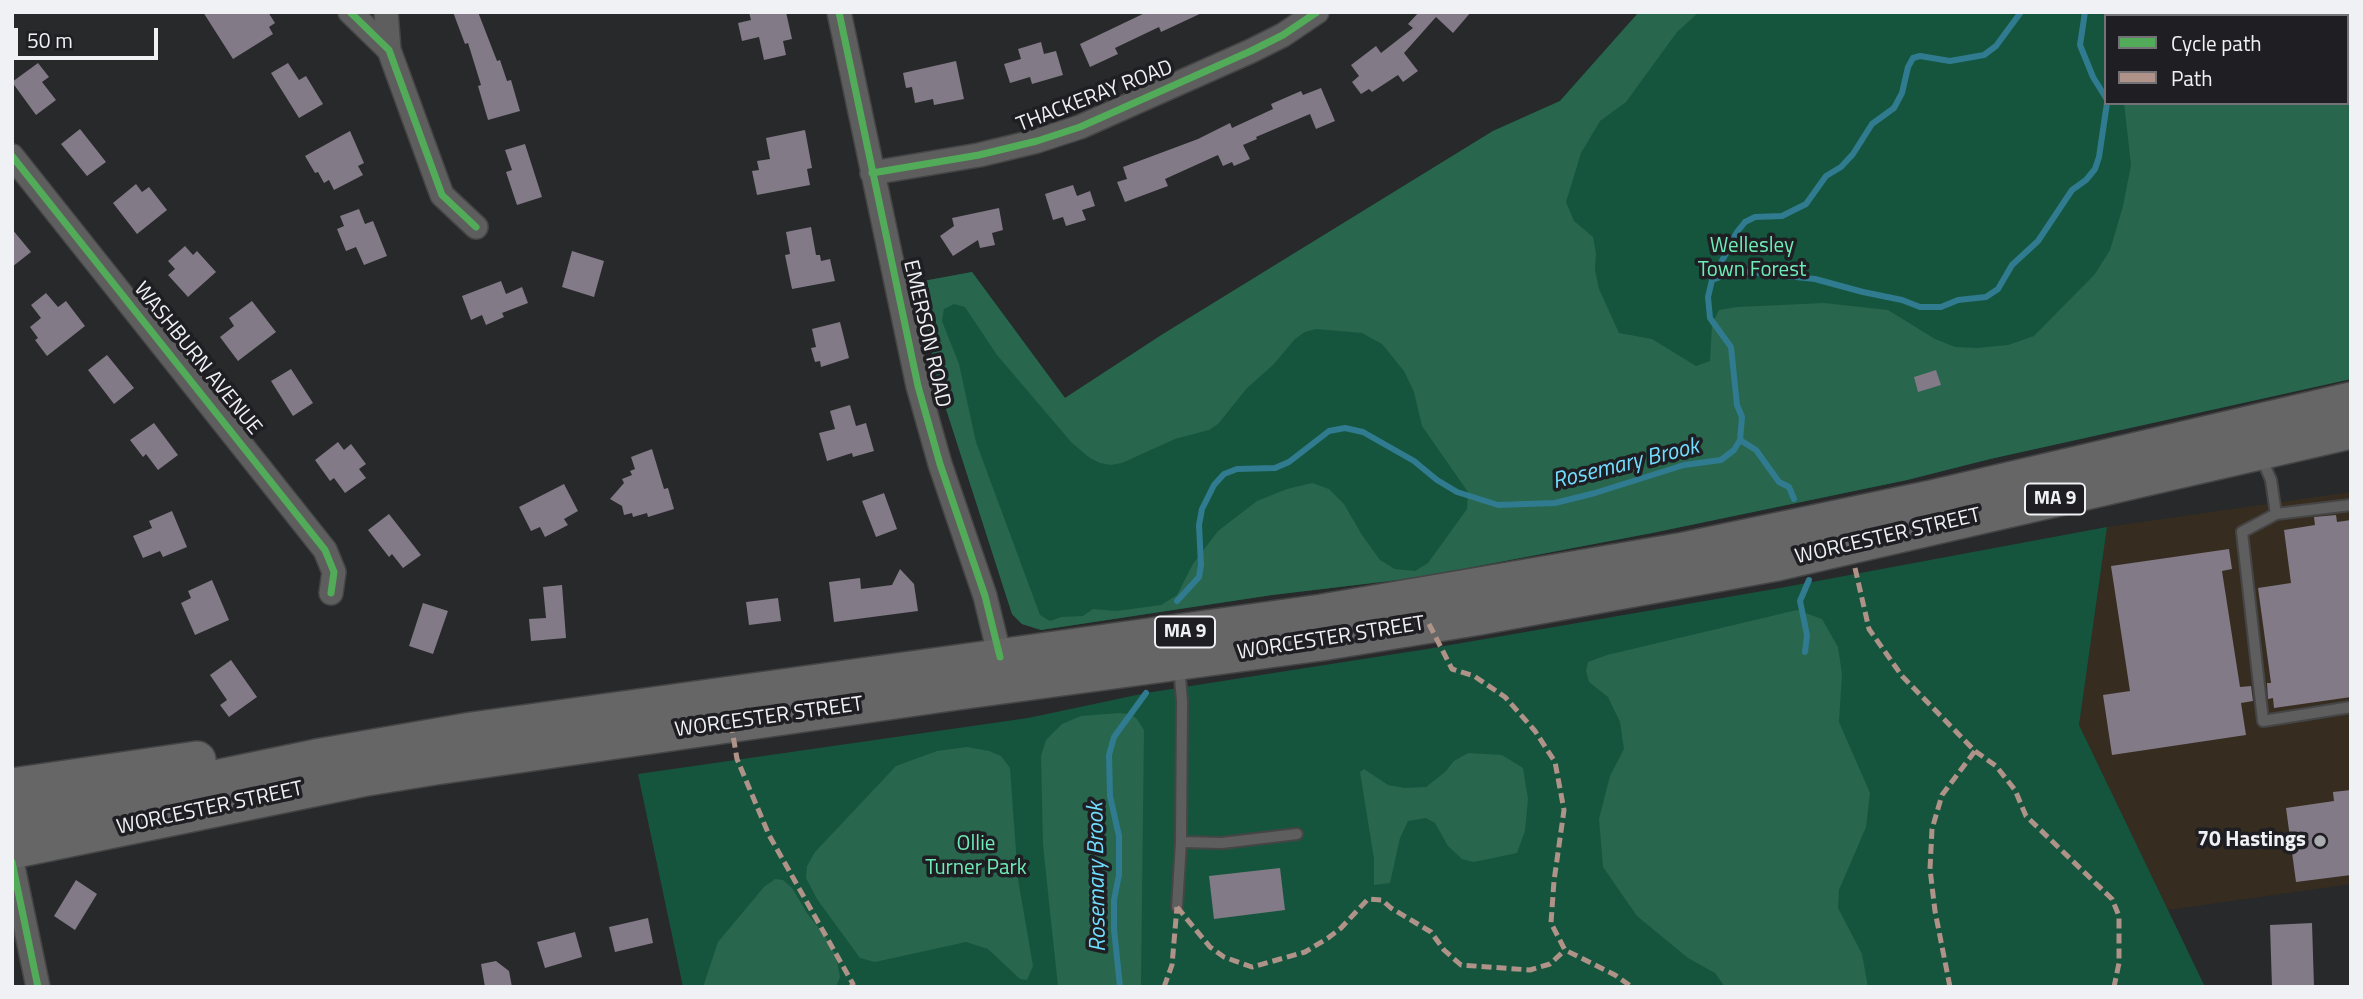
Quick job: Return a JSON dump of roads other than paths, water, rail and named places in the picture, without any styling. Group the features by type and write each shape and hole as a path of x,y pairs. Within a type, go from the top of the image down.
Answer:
{"highway":[{"name":"WORCESTER STREET","path":"12,821 305,761 472,731 1322,614 1679,552 1924,501 2351,401"},
{"name":"WORCESTER STREET","path":"12,850 336,783 435,766 1397,630 1765,564 2351,430"},
{"path":"2258,451 2351,452"},
{"path":"12,787 101,772 472,731"}],"street":[{"path":"350,12 389,50"},
{"path":"386,12 389,50 442,195 476,227"},
{"name":"EMERSON ROAD","path":"839,12 925,411 985,596 1000,657"},
{"name":"THACKERAY ROAD","path":"872,173 979,156 1080,127 1251,51 1290,31 1317,12"},
{"name":"WASHBURN AVENUE","path":"12,156 325,550 334,572 331,593"},
{"path":"12,862 38,987"}],"lane":[{"path":"2258,451 2271,481 2276,514"},
{"path":"2351,505 2276,514 2242,532 2263,720 2351,707"},
{"path":"1177,907 1181,842 1182,701 1178,662"},
{"path":"1181,842 1222,843 1297,834"}],"waterway":[{"name":"Rosemary Brook","path":"1177,601 1199,577 1199,525 1202,509 1214,485 1224,474 1237,469 1275,468 1289,462 1329,431 1345,428 1363,432 1414,461 1457,492 1498,505 1555,503 1684,465 1721,460 1734,450 1740,440 1742,417 1737,405 1731,347 1710,318 1708,297 1712,280 1737,232 1745,222 1755,217 1782,216 1806,204 1826,176 1841,167 1853,154 1872,124 1894,108 1902,93 1913,58 1920,56 1950,61 1984,55 1996,46 2021,12"},
{"name":"Rosemary Brook","path":"2085,12 2080,45 2093,77 2104,95"},
{"name":"Rosemary Brook","path":"1712,280 1729,274 1748,272 1815,279 1902,300 1920,307 1941,307 1958,300 1986,297 1998,289 2012,265 2038,241 2072,190 2095,169 2107,105"},
{"path":"1740,440 1756,450 1779,482 1789,487 1794,499"},
{"path":"1805,652 1807,635 1800,601 1809,580"},
{"name":"Rosemary Brook","path":"1120,987 1114,929 1119,836 1110,796 1109,755 1114,737 1146,693"}],"place":[{"name":"70 Hastings","path":"2320,841"}],"park label":[{"name":"Wellesley Town Forest","path":"1752,259"},
{"name":"Ollie Turner Park","path":"976,857"}]}
